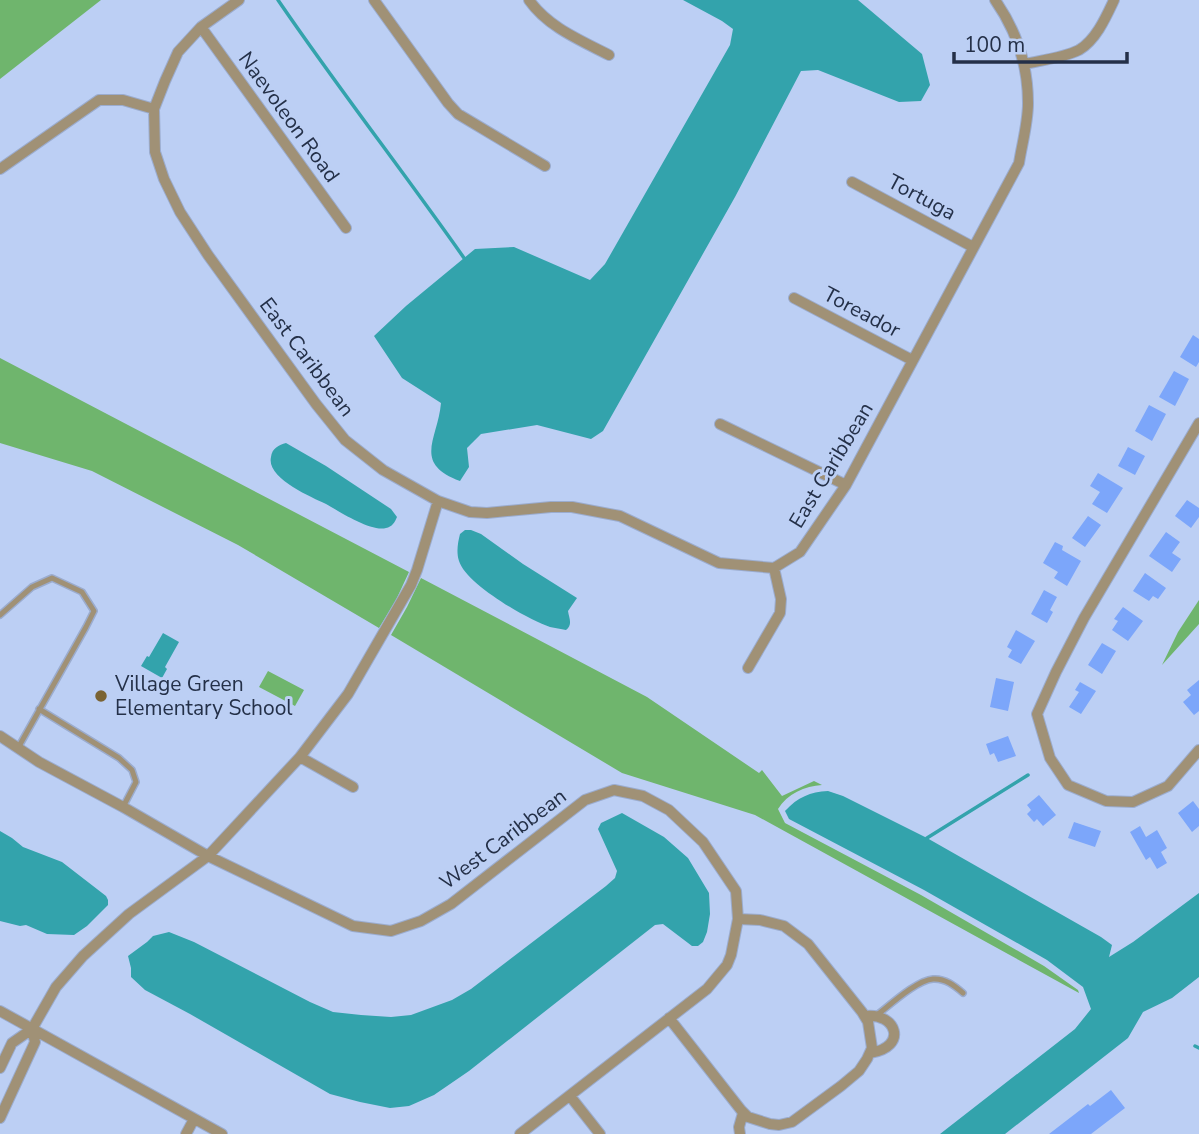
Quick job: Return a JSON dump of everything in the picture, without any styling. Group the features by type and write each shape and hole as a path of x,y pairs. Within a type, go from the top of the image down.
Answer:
{"street":[{"name":"East Caribbean","path":"239,0 201,27 178,52 154,109 155,152 180,212 316,404 345,440 383,470 438,501 470,512 551,507 620,516 719,562 774,568 800,552 846,485 1019,163 1028,105 1024,64 1013,32 995,0"},
{"path":"374,0 458,114 545,166"},
{"path":"529,0 559,29 609,55"},
{"path":"1024,64 1066,55 1080,49 1091,39 1114,0"},
{"name":"Naevoleon Road","path":"201,27 346,228"},
{"path":"0,169 99,100 123,100 154,109"},
{"name":"Tortuga","path":"852,182 973,247"},
{"name":"Toreador","path":"794,298 912,360"},
{"path":"1199,423 1084,618 1037,714 1050,758 1069,785 1106,801 1133,802 1168,786 1199,750"},
{"path":"720,424 846,485"},
{"path":"0,1068 12,1043 33,1029 56,987 97,942 129,914 208,856 300,757 348,694 401,604 417,570 438,501"},
{"path":"748,668 780,613 781,599 774,568"},
{"name":"West Caribbean","path":"0,736 39,762 208,856 353,926 391,931 421,921 451,904 585,800 614,790 643,796 669,810 702,842 736,891 738,919 735,943 727,965 707,989 520,1134"},
{"path":"300,757 353,787"},
{"path":"669,1018 743,1113 776,1129 792,1122 859,1071 872,1048 868,1022 831,970 808,944 785,926 774,922 738,919"},
{"path":"0,1011 222,1134"},
{"path":"865,1016 883,1017 894,1032 890,1045 883,1051 870,1053"},
{"path":"0,1118 35,1042 33,1029"},
{"path":"570,1096 600,1134"},
{"path":"740,1134 743,1113"},
{"path":"186,1134 194,1119"}],"lane":[{"path":"0,615 32,587 52,578 82,592 94,611 18,748"},
{"path":"40,709 119,758 132,770 135,782 123,807"},
{"path":"877,1016 914,988 934,978 944,980 963,993"}],"shaded area":[{"path":"0,0 101,0 0,79"},
{"path":"683,0 858,0 922,54 930,85 921,101 899,102 818,70 801,71 735,197 603,431 591,439 537,425 481,434 467,448 469,467 460,481 445,474 436,466 431,449 441,403 402,378 374,336 475,249 514,247 590,280 605,264 730,45 733,29"},
{"path":"0,358 409,572 379,628 238,545 92,471 0,443"},
{"path":"286,443 391,509 397,517 392,525 380,528 364,524 291,486 271,465 273,451"},
{"path":"465,530 481,534 577,598 568,611 568,628 566,630 550,627 527,617 473,580 458,558 460,534"},
{"path":"421,578 647,697 759,773 762,770 782,796 814,781 822,785 803,789 786,799 778,809 785,823 921,895 1044,966 1079,993 755,815 622,773 391,635"},
{"path":"1199,600 1199,624 1162,665 1178,632"},
{"path":"163,633 179,642 162,678 141,666"},
{"path":"268,671 304,690 295,706 259,687"},
{"path":"828,791 927,838 1101,937 1112,945 1109,957 1199,893 1199,977 1172,998 1143,1012 1128,1038 1005,1134 940,1134 1075,1029 1091,1009 1083,987 1047,960 924,890 789,819 785,811 795,802 810,794"},
{"path":"622,813 664,837 688,858 709,893 710,914 703,942 692,946 663,924 655,925 469,1071 434,1095 409,1106 390,1108 330,1094 145,990 131,977 128,956 153,936 169,932 333,1012 391,1017 411,1015 452,1000 471,989 615,878 617,871 598,829 601,823"},
{"path":"0,831 23,847 62,862 106,896 108,905 74,935 47,934 26,925 0,921"}],"building":[{"path":"1193,335 1199,339 1199,362 1196,367 1180,357"},
{"path":"1174,371 1189,379 1175,406 1159,397"},
{"path":"1149,405 1166,414 1152,441 1135,431"},
{"path":"1128,447 1145,456 1135,475 1118,466"},
{"path":"1098,473 1123,488 1107,513 1092,504 1100,492 1090,486"},
{"path":"1187,500 1199,508 1199,517 1191,528 1175,516"},
{"path":"1088,516 1101,525 1085,547 1072,538"},
{"path":"1166,532 1180,542 1172,553 1181,559 1172,572 1149,556"},
{"path":"1055,542 1063,546 1062,550 1081,561 1067,586 1054,578 1058,572 1043,563"},
{"path":"1145,573 1166,588 1158,599 1153,596 1149,601 1133,591"},
{"path":"1044,590 1057,597 1047,623 1031,614"},
{"path":"1123,607 1143,621 1128,641 1112,630 1118,621 1114,619"},
{"path":"1016,630 1035,641 1021,664 1008,657 1012,650 1007,647"},
{"path":"1102,643 1116,651 1102,674 1088,665"},
{"path":"996,678 1014,682 1008,711 990,707"},
{"path":"1199,680 1199,711 1194,715 1183,702 1191,695 1187,690"},
{"path":"1080,682 1096,691 1081,714 1069,707 1079,692 1075,690"},
{"path":"1008,736 1016,756 998,762 994,753 990,755 986,744"},
{"path":"1039,795 1056,815 1043,826 1037,819 1034,822 1027,814 1031,810 1027,805"},
{"path":"1193,801 1199,809 1199,826 1192,832 1178,813"},
{"path":"1074,822 1101,831 1095,847 1068,838"},
{"path":"1140,826 1146,837 1157,830 1167,848 1161,852 1167,863 1157,869 1150,857 1146,860 1130,832"},
{"path":"1111,1090 1125,1108 1091,1134 1049,1134 1088,1104 1090,1106"}],"waterway":[{"path":"278,0 464,258"},
{"path":"927,838 1028,775"},
{"path":"1195,1046 1199,1048"}],"place":[{"name":"Village Green Elementary School","path":"101,696"}]}
